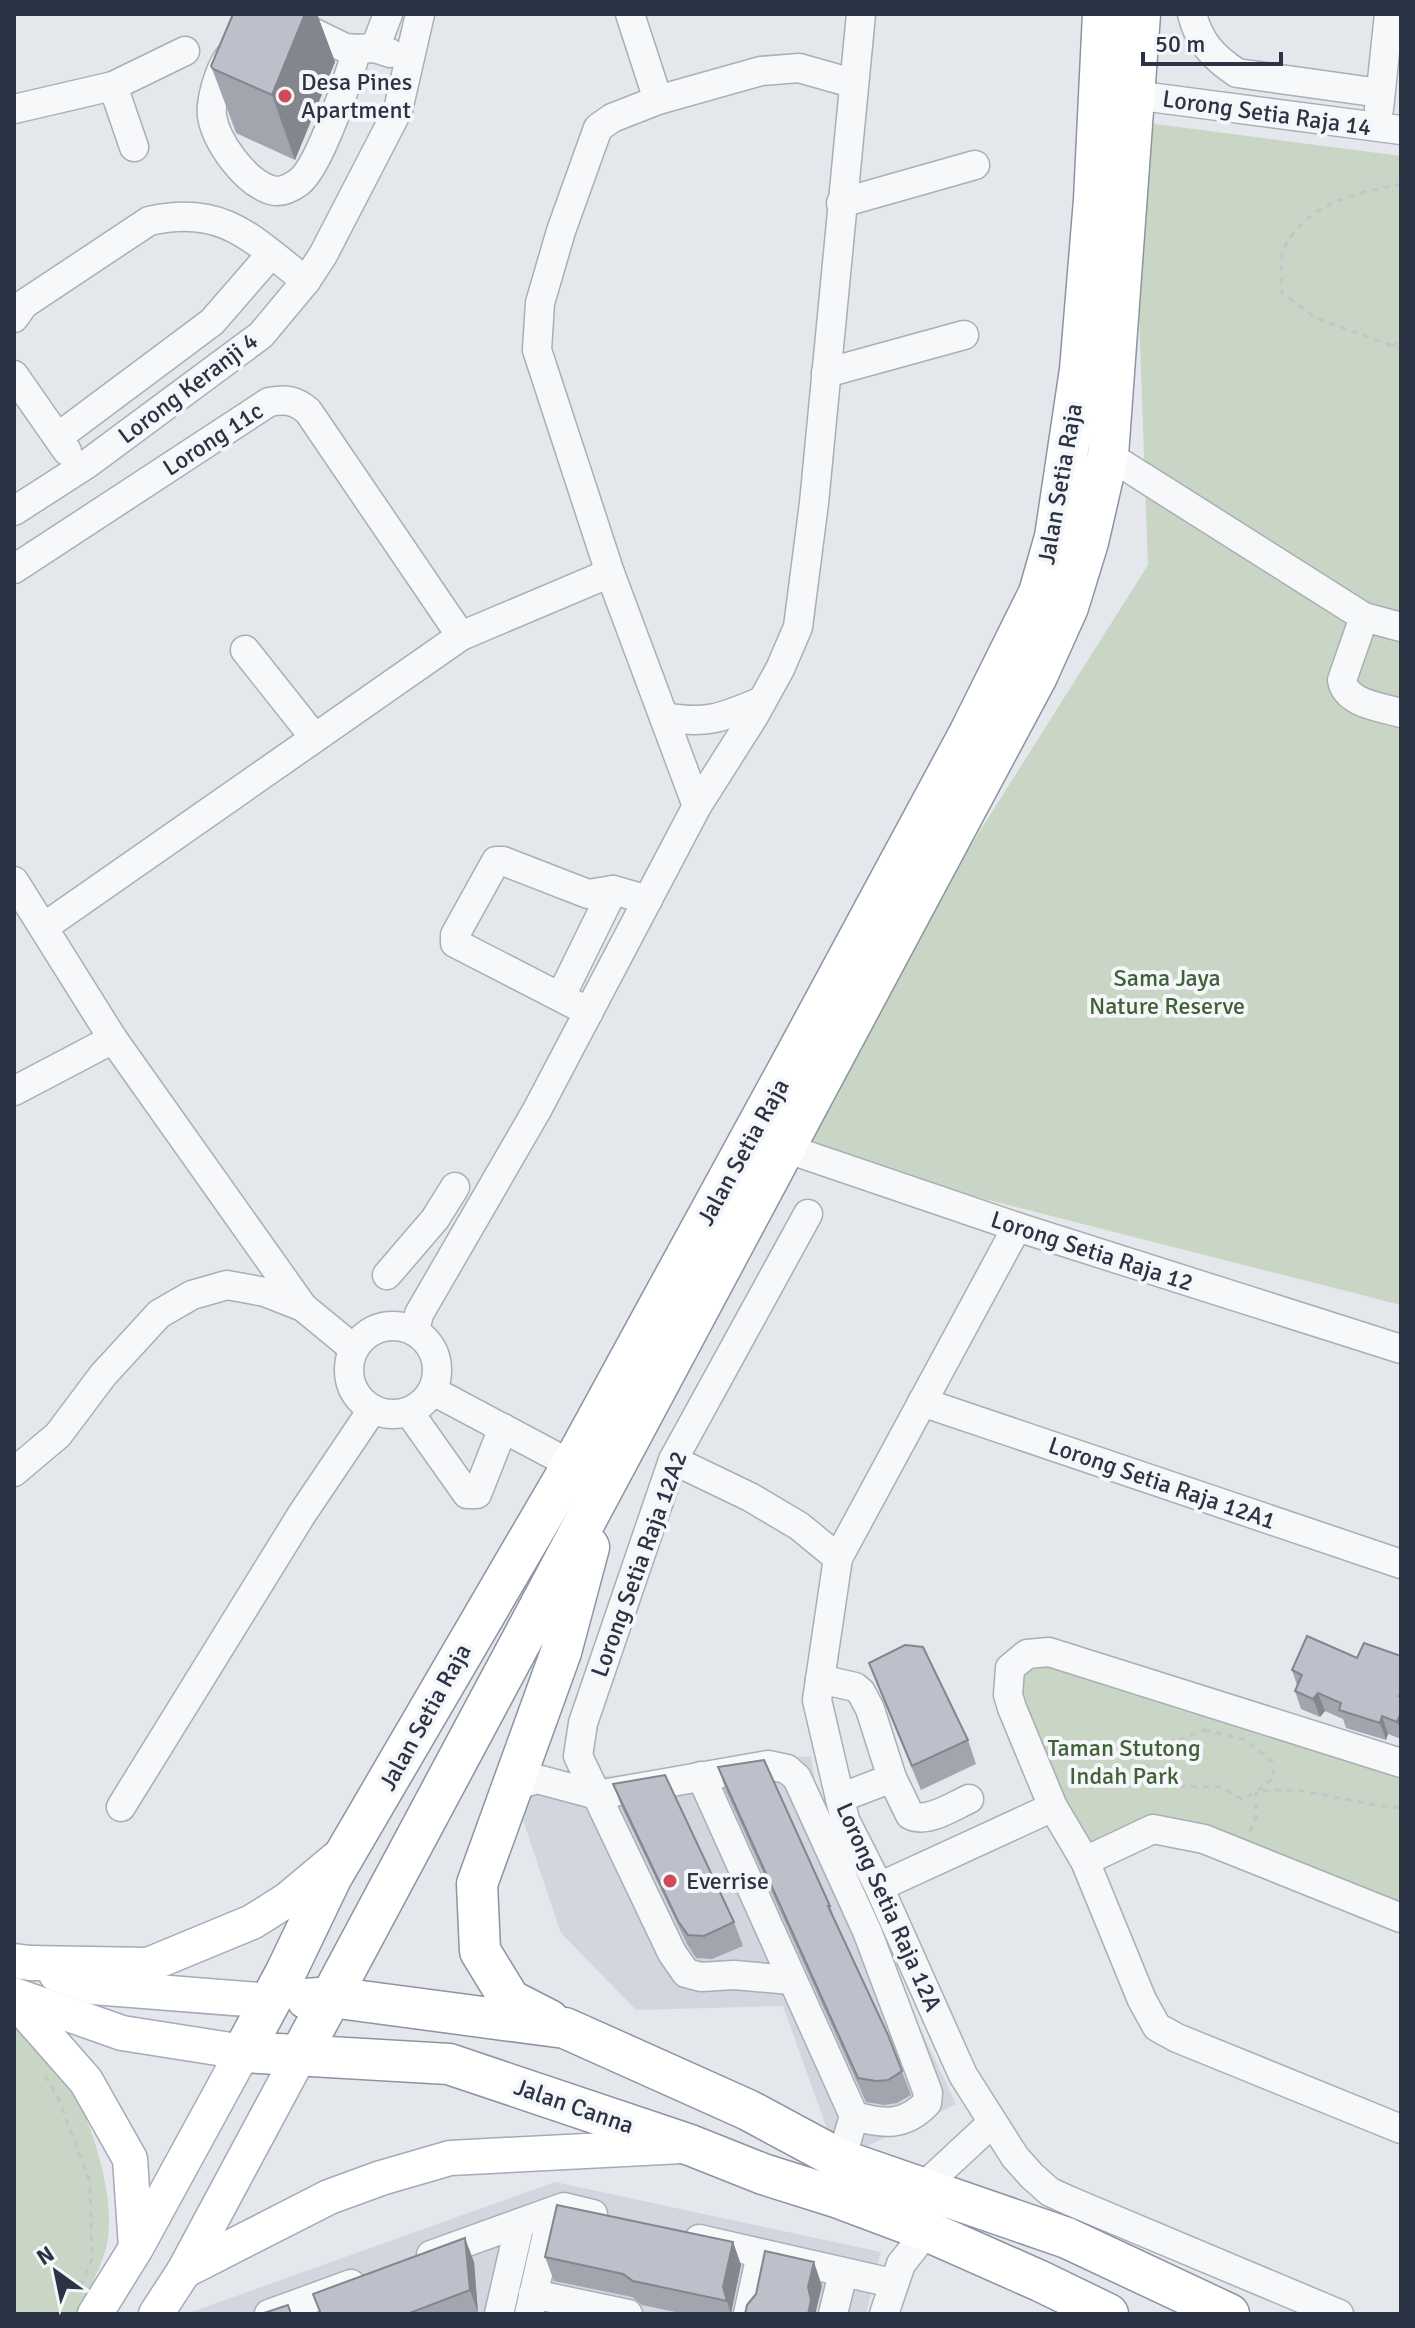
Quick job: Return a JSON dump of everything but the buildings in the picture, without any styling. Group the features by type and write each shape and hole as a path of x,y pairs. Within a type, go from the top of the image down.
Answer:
{"highway":[{"name":"Jalan Setia Raja","path":"300,2055 589,1473 1039,593 1055,537 1080,370 1094,200 1103,14"},
{"name":"Jalan Setia Raja","path":"243,2052 348,1848 589,1473 785,1148 1037,676 1072,594 1088,542 1108,455 1140,14"},
{"path":"1094,200 1104,192 1110,180 1117,104 1126,96 1134,95"},
{"path":"1055,537 1072,521 1086,468 1095,459 1108,455"},
{"path":"589,1473 561,1652 477,1884 480,1951 510,2000 748,2110 841,2160 1067,2238 1229,2314"},
{"path":"271,2001 331,1997 565,2028"},
{"name":"Jalan Canna","path":"243,2052 449,2064 690,2145 927,2231 1108,2314"}],"main road":[{"path":"22,1962 148,1965 252,1922 287,1900 348,1848"},
{"path":"22,1962 93,1987 271,2001"},
{"path":"14,1997 86,2081 130,2159 136,2248"},
{"name":"Jalan Canna","path":"14,1997 122,2033 243,2052"},
{"path":"88,2300 136,2248 243,2052"},
{"path":"156,2314 184,2271 300,2055"},
{"path":"184,2271 329,2197 450,2158 690,2145"}],"street":[{"path":"388,14 366,49 348,79 311,168 301,181 284,191 271,190 241,169 230,156 212,116 214,97 230,56 289,16 345,48 366,49 410,58"},
{"name":"Lorong Keranji 4","path":"14,511 79,469 261,335 306,281 323,255 398,110 420,14"},
{"path":"630,14 658,100"},
{"path":"415,1331 419,1314 537,1110 697,806 780,669 798,627 814,503 861,14"},
{"path":"1192,14 1198,37 1217,60 1237,73 1380,93"},
{"path":"1389,14 1380,93 1390,129"},
{"path":"14,109 113,86 185,51"},
{"path":"697,806 610,573 537,350 540,303 561,231 598,128 612,118 658,100 774,70 799,68 852,83"},
{"path":"113,86 134,147"},
{"name":"Lorong Setia Raja 14","path":"1134,95 1390,129"},
{"path":"841,203 975,165"},
{"path":"14,318 24,304 149,221 170,216 220,220 249,237 306,281"},
{"path":"58,437 212,322 271,254"},
{"path":"826,373 964,335"},
{"path":"14,375 79,469"},
{"name":"Lorong 11c","path":"14,569 269,402 284,399 297,402 308,411 461,636"},
{"path":"1108,455 1364,617 1401,627"},
{"path":"44,927 461,636 610,573"},
{"path":"1364,617 1342,680 1344,689 1351,697 1401,713"},
{"path":"245,650 314,737"},
{"path":"664,717 713,721 762,701"},
{"path":"589,1012 455,943 455,935 496,861 588,894 613,890 648,900"},
{"path":"14,881 113,1039 303,1307 354,1349"},
{"path":"561,996 613,890"},
{"path":"14,1091 113,1039"},
{"name":"Lorong Setia Raja 12","path":"785,1148 1017,1227 1401,1349"},
{"path":"387,1275 435,1219 455,1187"},
{"name":"Lorong Setia Raja 12A2","path":"791,1980 734,1975 701,1977 686,1973 672,1953 578,1756 583,1723 673,1460 808,1214"},
{"path":"435,1219 464,1237"},
{"name":"Lorong Setia Raja 12A","path":"1017,1227 838,1558 817,1700 845,1820 879,1887 963,2075 1015,2157 1032,2176 1050,2192 1339,2314"},
{"path":"14,1472 58,1435 103,1375 159,1314 192,1295 227,1285 265,1292 303,1307"},
{"path":"392,1326 415,1331 431,1347 438,1368 433,1391 423,1403 409,1412 396,1415 372,1410 355,1394 348,1371 354,1349 370,1332 392,1326"},
{"path":"433,1391 589,1473"},
{"name":"Lorong Setia Raja 12A1","path":"922,1402 1401,1564"},
{"path":"121,1807 302,1514 372,1410"},
{"path":"409,1412 467,1494 477,1494 483,1485 503,1428"},
{"path":"673,1460 750,1497 799,1526 838,1558"},
{"path":"1401,1763 1049,1652 1037,1651 1018,1659 1010,1668 1008,1695 1053,1807 1085,1861 1142,2000 1157,2027 1177,2038 1401,2129"},
{"path":"820,1679 855,1687 861,1692 870,1709 892,1778 907,1811 915,1818 925,1818 969,1799"},
{"path":"512,1787 537,1779 597,1795 768,1765 787,1769 797,1778 867,1931 928,2093 927,2103 922,2109 893,2123 881,2124 854,2116"},
{"path":"701,1776 854,2116 841,2160"},
{"path":"840,1798 892,1778"},
{"path":"879,1887 1053,1807"},
{"path":"1085,1861 1153,1829 1204,1839 1401,1918"},
{"path":"867,1931 893,1919"},
{"path":"923,2187 992,2123"},
{"path":"402,2266 564,2207 625,2222"},
{"path":"552,2212 531,2304 628,2314"},
{"path":"499,2314 520,2223"},
{"path":"884,2314 892,2283 901,2264 927,2231"},
{"path":"670,2232 892,2283"},
{"path":"748,2314 761,2254"},
{"path":"833,2314 843,2273"},
{"path":"269,2314 372,2277"}],"path":[{"path":"1401,184 1348,195 1305,220 1283,251 1282,293 1316,318 1401,349"},
{"path":"1393,347 1401,336"},
{"path":"1256,1792 1274,1778 1272,1762 1246,1740 1204,1730 1149,1756 1146,1776 1163,1786 1221,1787 1242,1799 1256,1792 1277,1788 1371,1806 1401,1808"},
{"path":"1241,1854 1256,1818 1256,1792"},
{"path":"40,2069 57,2095 90,2182 92,2259 88,2300"}],"shaded area":[{"path":"811,1756 820,1818 956,2104 863,2148 828,2132 783,2006 636,2010 561,1933 522,1817 516,1785"},
{"path":"555,2182 881,2252 866,2314 186,2314"}],"green space":[{"name":"Sama Jaya Nature Reserve","path":"1132,121 1401,156 1401,1305 785,1148 822,1081 1148,565"},
{"name":"Taman Stutong Indah Park","path":"1047,1661 1401,1770 1401,1914 1204,1836 1092,1849 1057,1790 1020,1711 1017,1680 1029,1667"},
{"path":"14,2023 71,2087 88,2123 102,2168 109,2234 102,2260 78,2314 14,2314"}],"place":[{"name":"Desa Pines Apartment","path":"285,96"},
{"name":"Everrise","path":"670,1881"}]}
